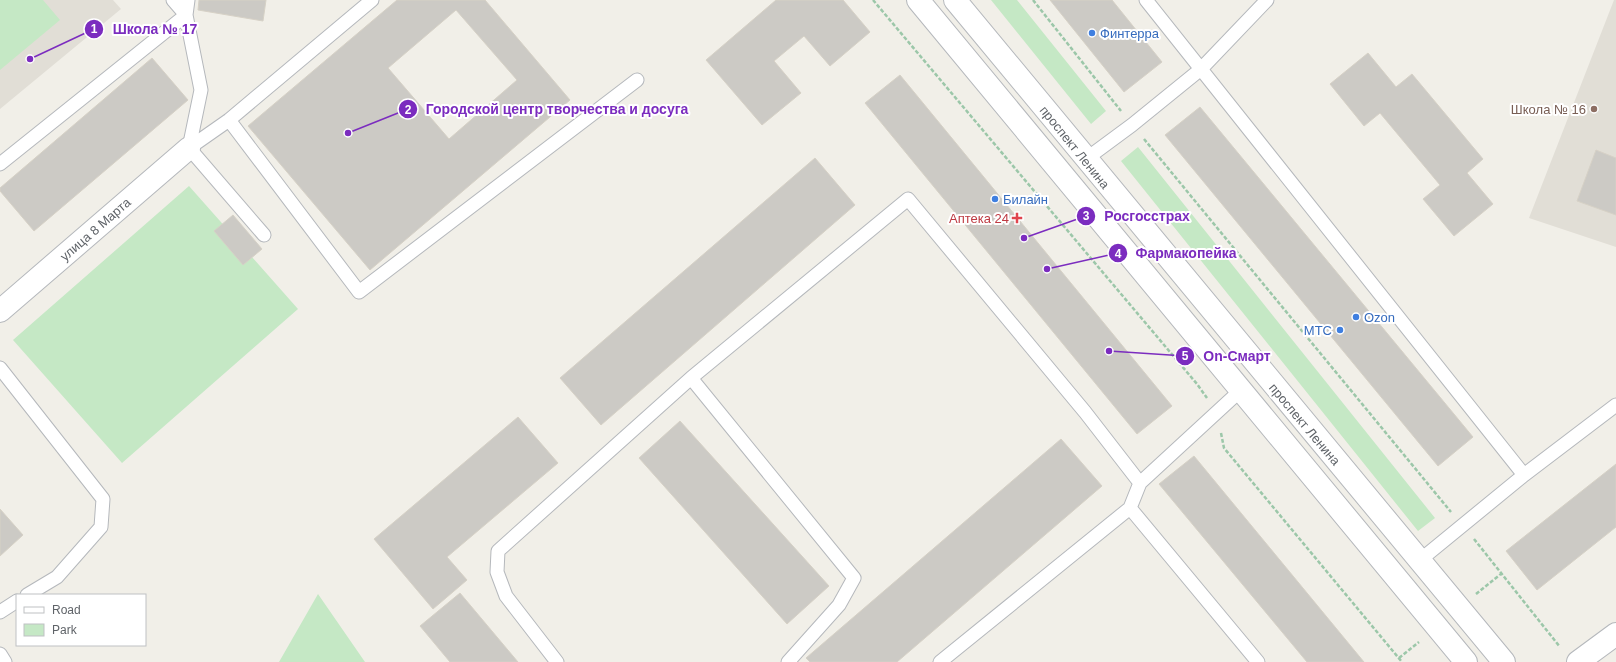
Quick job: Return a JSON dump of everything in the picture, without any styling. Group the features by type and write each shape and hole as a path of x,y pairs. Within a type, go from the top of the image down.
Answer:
{"street":[{"name":"проспект Ленина","path":"918,0 1466,662"},
{"name":"проспект Ленина","path":"955,0 1504,662"},
{"name":"улица 8 Марта","path":"0,311 189,148"},
{"path":"1570,656 1616,634"}],"lane":[{"path":"173,0 186,15"},
{"path":"188,0 186,15 201,90 189,148"},
{"path":"189,148 228,120 372,0"},
{"path":"1146,0 1524,475"},
{"path":"1086,159 1132,125 1201,68 1267,0"},
{"path":"0,164 186,15"},
{"path":"228,120 359,292 638,80"},
{"path":"189,148 264,235"},
{"path":"557,662 506,596 497,572 498,551 690,378 908,199 1085,412 1140,483"},
{"path":"0,368 102,499 101,527 56,577 29,594"},
{"path":"690,378 854,578 839,605 788,662"},
{"path":"940,662 1130,508 1140,483 1241,390"},
{"path":"1419,561 1524,475 1616,405"},
{"path":"1130,508 1258,662"},
{"path":"0,612 16,602"},
{"path":"0,654 5,662"}],"path":[{"path":"873,0 1197,384 1217,413 1224,448 1402,662"},
{"path":"1033,0 1132,125 1570,656"}],"shaded area":[{"path":"0,0 113,0 121,9 0,109"},
{"name":"Школа № 16","path":"1614,0 1616,0 1616,247 1529,218"}],"green space":[{"path":"0,0 43,0 60,20 0,70"},
{"path":"991,0 1017,0 1106,111 1091,124"},
{"path":"1138,147 1435,518 1418,531 1121,161"},
{"path":"189,186 298,309 122,463 13,340"},
{"path":"318,594 365,662 279,662"}],"building":[{"path":"199,0 266,0 263,21 198,10"},
{"path":"397,0 485,0 570,100 370,270 248,126","holes":["456,10 517,80 449,139 388,68"]},
{"path":"776,0 843,0 870,32 830,66 804,36 774,61 801,93 762,125 706,60"},
{"path":"1050,0 1112,0 1162,62 1124,92"},
{"path":"1368,53 1396,87 1412,74 1483,159 1467,173 1493,204 1454,236 1423,199 1440,185 1380,113 1364,126 1330,84"},
{"path":"152,58 188,100 34,231 0,191 0,188"},
{"path":"900,75 1172,406 1137,434 865,103"},
{"path":"1200,107 1473,437 1438,466 1165,135"},
{"path":"1596,150 1616,158 1616,215 1577,201"},
{"path":"815,158 855,205 601,425 560,378"},
{"path":"233,215 262,249 243,265 214,231"},
{"path":"518,417 558,463 447,557 467,580 433,609 374,539"},
{"path":"680,421 829,586 787,624 639,458"},
{"path":"1061,439 1102,486 897,662 810,662 806,658"},
{"path":"1194,456 1364,662 1307,662 1159,484"},
{"path":"1616,464 1616,527 1537,590 1506,551"},
{"path":"0,509 23,535 0,556"},
{"path":"460,593 518,662 450,662 420,626"}],"place":[{"name":"Финтерра","path":"1092,33"},
{"name":"Школа № 17","path":"30,59"},
{"name":"Школа № 16","path":"1594,109"},
{"name":"Городской центр творчества и досуга","path":"348,133"},
{"name":"Билайн","path":"995,199"},
{"name":"Аптека 24","path":"1017,218"},
{"name":"Росгосстрах","path":"1024,238"},
{"name":"Фармакопейка","path":"1047,269"},
{"name":"Ozon","path":"1356,317"},
{"name":"МТС","path":"1340,330"},
{"name":"On-Смарт","path":"1109,351"}]}
